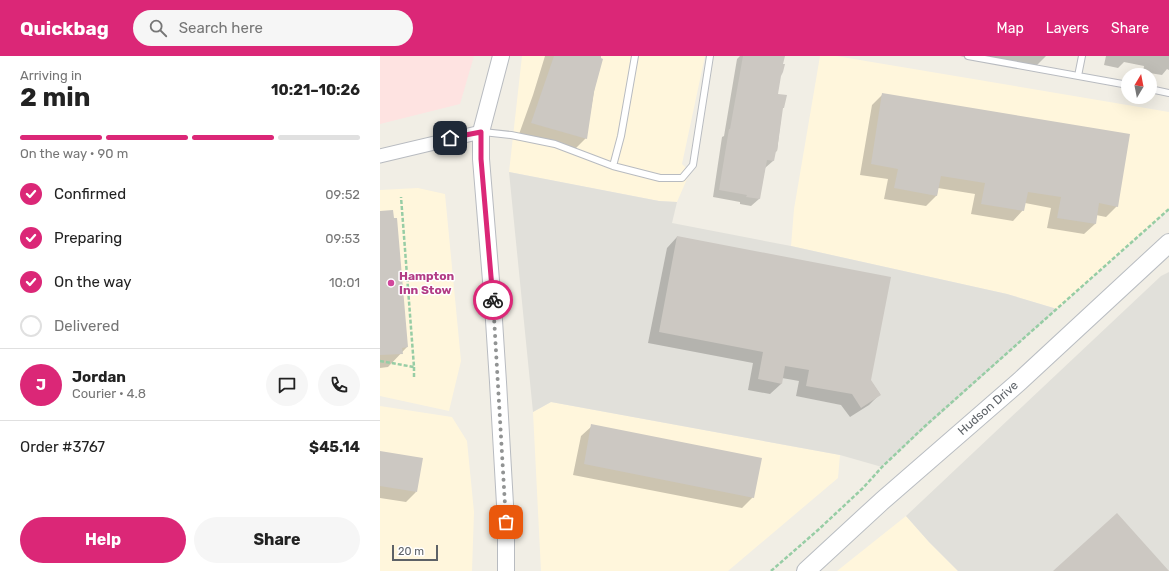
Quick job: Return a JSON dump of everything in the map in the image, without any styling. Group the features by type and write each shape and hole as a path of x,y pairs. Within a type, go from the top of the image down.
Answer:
{"main road":[{"name":"Hudson Drive","path":"806,571 882,501 1020,381 1169,243"}],"street":[{"path":"501,56 481,132 481,159 501,429 506,522 506,571"},
{"path":"380,156 481,132"}],"lane":[{"path":"613,166 621,136 635,56"},
{"path":"481,132 511,135 555,144 613,166 660,178 682,178 693,165 710,56"},
{"path":"968,56 1121,84"},
{"path":"1078,76 1082,56"},
{"path":"1157,90 1169,93"}],"path":[{"path":"401,197 414,377"},
{"path":"771,571 863,488 882,466 924,427 1169,209"},
{"path":"380,361 414,367"}],"shaded area":[{"path":"380,56 474,56 460,104 380,124"},
{"path":"522,56 705,56 682,164 690,172 677,202 659,201 509,172"},
{"path":"820,56 836,56 1169,112 1169,209 1057,309 1007,294 791,246 794,209"},
{"path":"509,172 659,201 677,202 672,223 791,246 1007,294 1057,309 882,467 840,455 551,402 533,412"},
{"path":"418,188 445,194 461,361 449,411 380,396 380,190"},
{"path":"1169,272 1169,571 958,571 906,516 1161,276"},
{"path":"551,402 840,455 838,478 728,571 541,571 533,412"},
{"path":"380,406 452,417 467,441 474,512 472,571 380,571"},
{"path":"906,516 958,571 837,571"}],"building":[{"path":"554,56 601,56 603,59 594,92 587,139 531,123"},
{"path":"743,56 785,56 783,64 785,64 778,94 787,95 783,108 777,151 774,161 767,160 760,199 719,190"},
{"path":"882,93 1130,134 1118,207 1099,203 1096,224 1057,218 1061,197 1028,192 1024,211 981,204 985,183 941,176 937,196 894,188 898,169 871,164"},
{"name":"Hampton Inn Stow","path":"393,210 394,218 397,218 408,347 402,348 403,354 380,355 380,211"},
{"path":"677,236 891,277 871,380 881,395 861,408 852,394 806,386 809,370 785,366 782,384 758,379 763,352 659,332"},
{"path":"591,424 762,458 754,498 584,464"},
{"path":"380,451 423,458 417,492 380,486"},
{"path":"1117,513 1169,571 1053,571"}],"way so far":[{"path":"493,300 506,522"}],"place":[{"name":"Hampton Inn Stow","path":"391,283"}],"route":[{"path":"450,138 481,132 481,159 493,300"}]}
